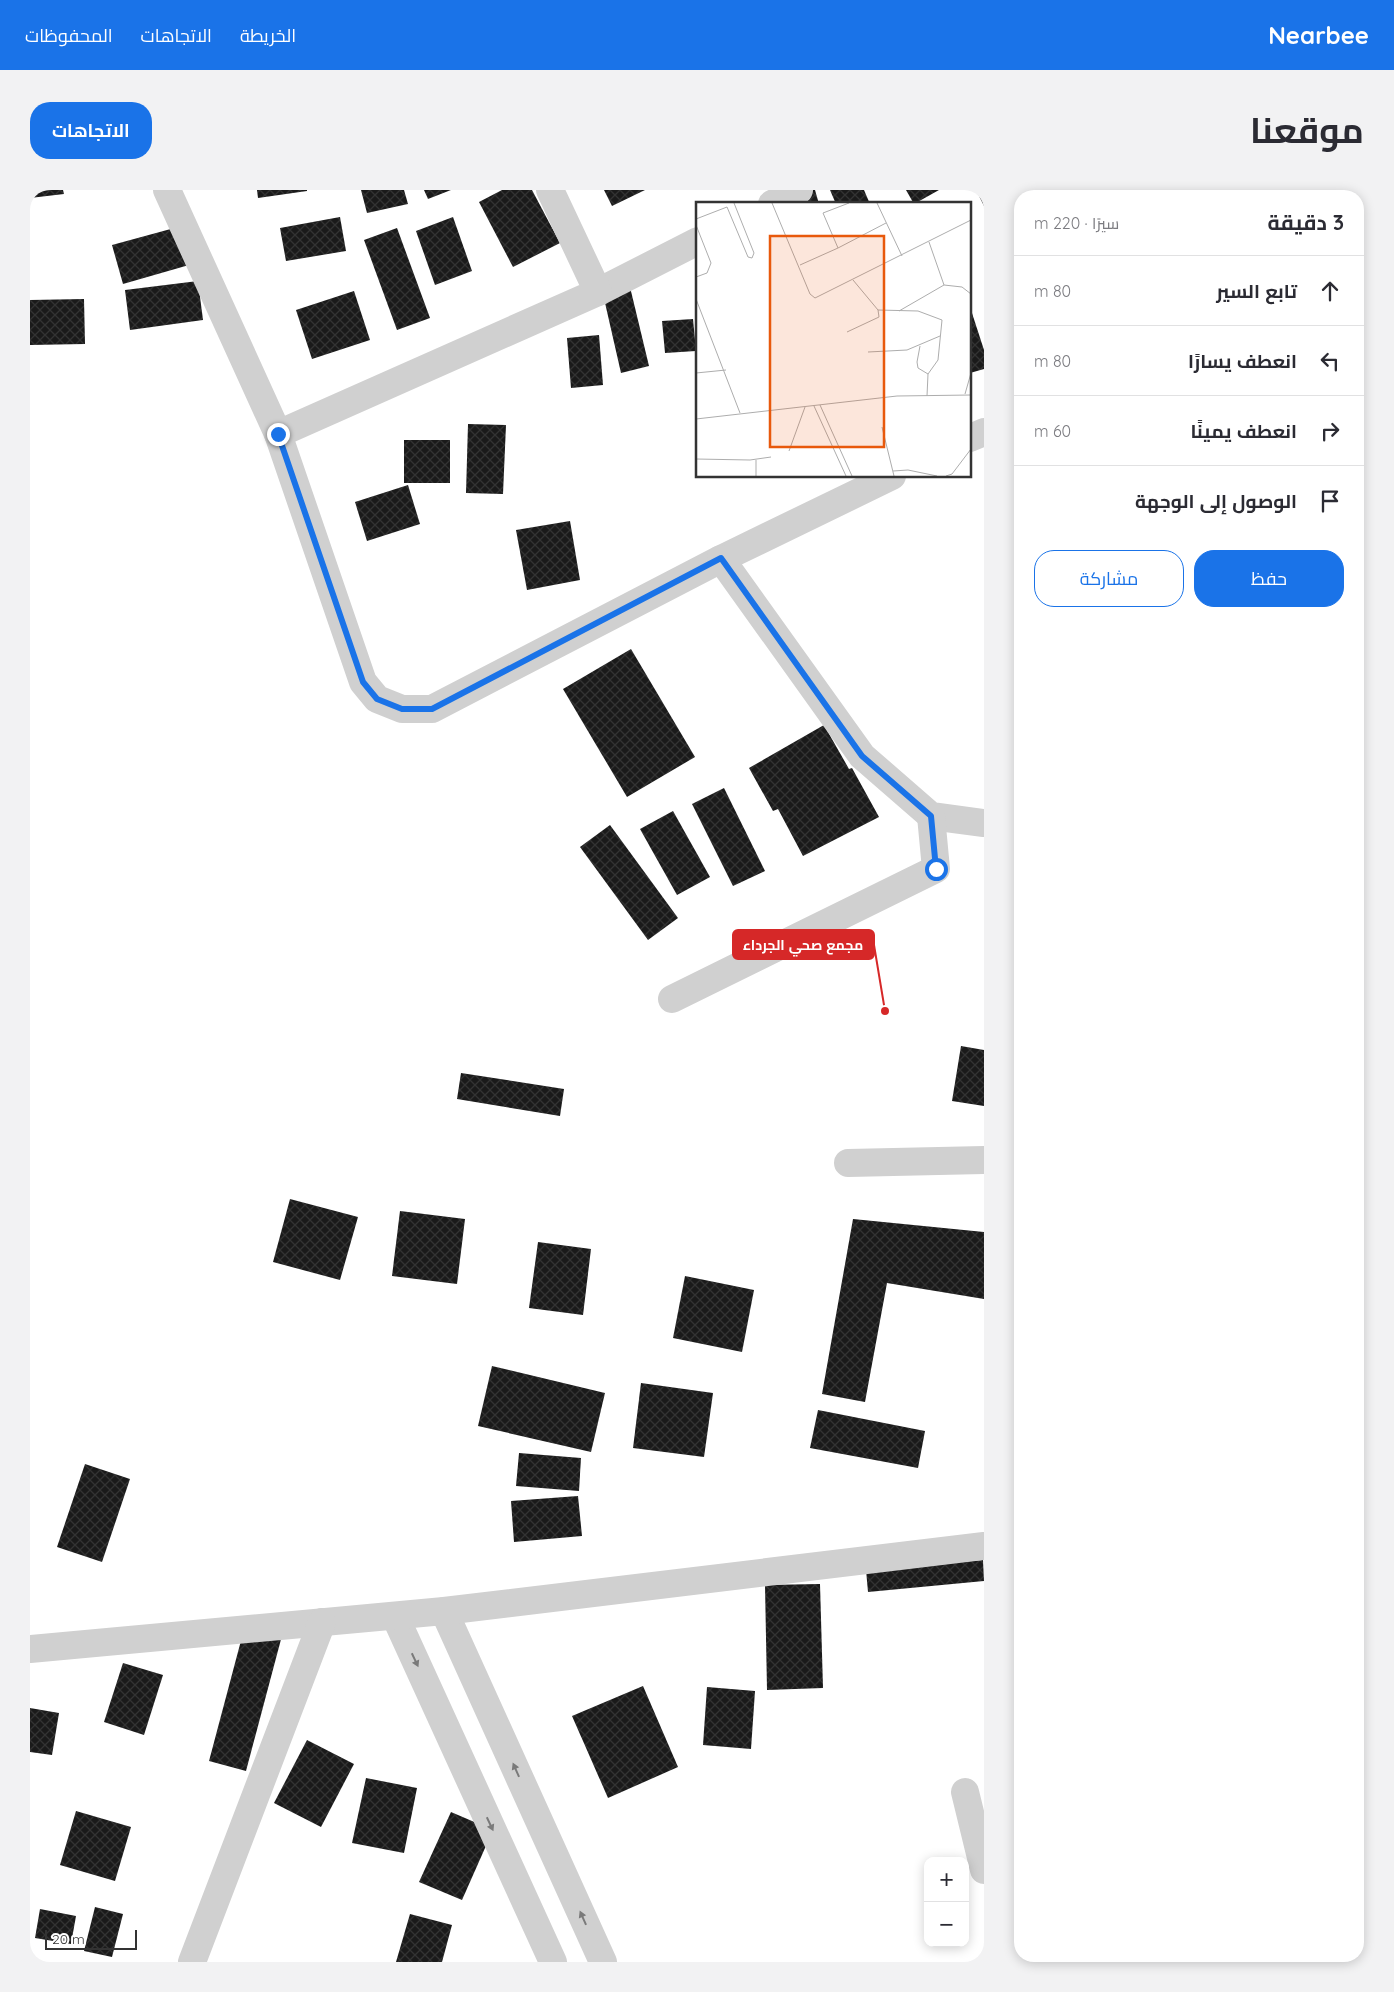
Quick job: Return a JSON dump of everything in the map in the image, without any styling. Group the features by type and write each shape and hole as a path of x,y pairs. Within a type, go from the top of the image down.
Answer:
{"street":[{"path":"167,190 278,434 363,682 377,699 402,709 432,709 721,558 888,478"},
{"path":"550,190 598,292"},
{"path":"776,202 799,190"},
{"path":"278,434 598,292 696,242"},
{"path":"972,437 984,432"},
{"path":"721,558 862,756 931,816 984,823"},
{"path":"672,999 936,869 931,816"},
{"path":"848,1163 984,1160"},
{"path":"30,1649 444,1611 984,1546"},
{"path":"444,1611 603,1962"},
{"path":"395,1616 553,1962"},
{"path":"192,1962 322,1622"},
{"path":"965,1792 984,1870"}],"building":[{"path":"30,190 63,190 64,194 30,198"},
{"path":"257,190 307,190 307,191 258,198"},
{"path":"361,190 404,190 408,204 367,213"},
{"path":"424,190 451,190 428,199"},
{"path":"502,190 532,190 560,243 513,267 479,202"},
{"path":"604,190 645,190 612,206"},
{"path":"794,190 815,190 818,202 785,202"},
{"path":"830,190 864,190 869,202 835,202"},
{"path":"906,190 939,190 918,202 913,202"},
{"path":"976,190 984,190 984,206"},
{"path":"340,217 346,251 286,261 280,228"},
{"path":"453,217 472,271 435,285 416,231"},
{"path":"178,227 189,265 123,284 112,245"},
{"path":"397,228 430,318 397,330 364,240"},
{"path":"198,281 203,320 130,330 125,290"},
{"path":"630,287 649,366 621,373 603,294"},
{"path":"354,291 370,340 312,359 296,310"},
{"path":"84,299 85,344 30,345 30,300"},
{"path":"972,313 984,350 984,369 972,372"},
{"path":"693,319 696,351 665,353 662,321"},
{"path":"599,335 603,385 571,388 567,338"},
{"path":"468,424 506,425 503,494 466,493"},
{"path":"404,440 450,440 450,483 404,483"},
{"path":"408,485 420,524 367,541 355,502"},
{"path":"570,521 580,580 527,590 516,530"},
{"path":"631,649 695,757 627,797 563,689"},
{"path":"824,725 849,769 852,768 879,817 803,856 778,809 773,811 749,768"},
{"path":"724,788 765,871 733,886 692,804"},
{"path":"673,811 710,877 677,895 640,829"},
{"path":"610,825 678,918 648,940 580,847"},
{"path":"961,1046 984,1050 984,1106 952,1101"},
{"path":"461,1073 564,1089 560,1116 457,1099"},
{"path":"290,1199 358,1217 340,1280 273,1262"},
{"path":"400,1211 465,1219 457,1284 392,1276"},
{"path":"853,1219 984,1232 984,1299 887,1283 865,1402 822,1394"},
{"path":"538,1242 591,1249 583,1315 529,1308"},
{"path":"685,1276 754,1290 742,1352 673,1338"},
{"path":"492,1366 605,1393 591,1452 478,1426"},
{"path":"641,1383 713,1393 704,1457 633,1448"},
{"path":"818,1410 925,1431 918,1468 810,1448"},
{"path":"519,1453 581,1458 579,1491 516,1486"},
{"path":"85,1464 130,1479 102,1562 57,1547"},
{"path":"578,1496 582,1536 514,1542 511,1501"},
{"path":"983,1560 984,1581 868,1592 866,1570"},
{"path":"820,1584 823,1688 767,1690 765,1585"},
{"path":"247,1618 284,1628 246,1771 209,1761"},
{"path":"123,1663 163,1675 144,1735 104,1722"},
{"path":"643,1686 678,1767 608,1798 572,1716"},
{"path":"707,1687 755,1691 751,1749 703,1745"},
{"path":"30,1708 59,1713 52,1755 30,1752"},
{"path":"307,1740 354,1764 321,1827 274,1803"},
{"path":"366,1778 417,1788 404,1853 352,1843"},
{"path":"76,1811 131,1827 115,1881 60,1865"},
{"path":"451,1812 493,1830 462,1900 419,1882"},
{"path":"95,1907 123,1914 112,1957 84,1951"},
{"path":"40,1909 76,1916 71,1944 35,1938"},
{"path":"410,1914 452,1925 442,1962 396,1962"}],"place":[{"name":"مجمع صحي الجرداء","path":"885,1011"}],"route":[{"path":"278,434 363,682 377,699 402,709 432,709 721,558 862,756 931,816 936,869"}]}
